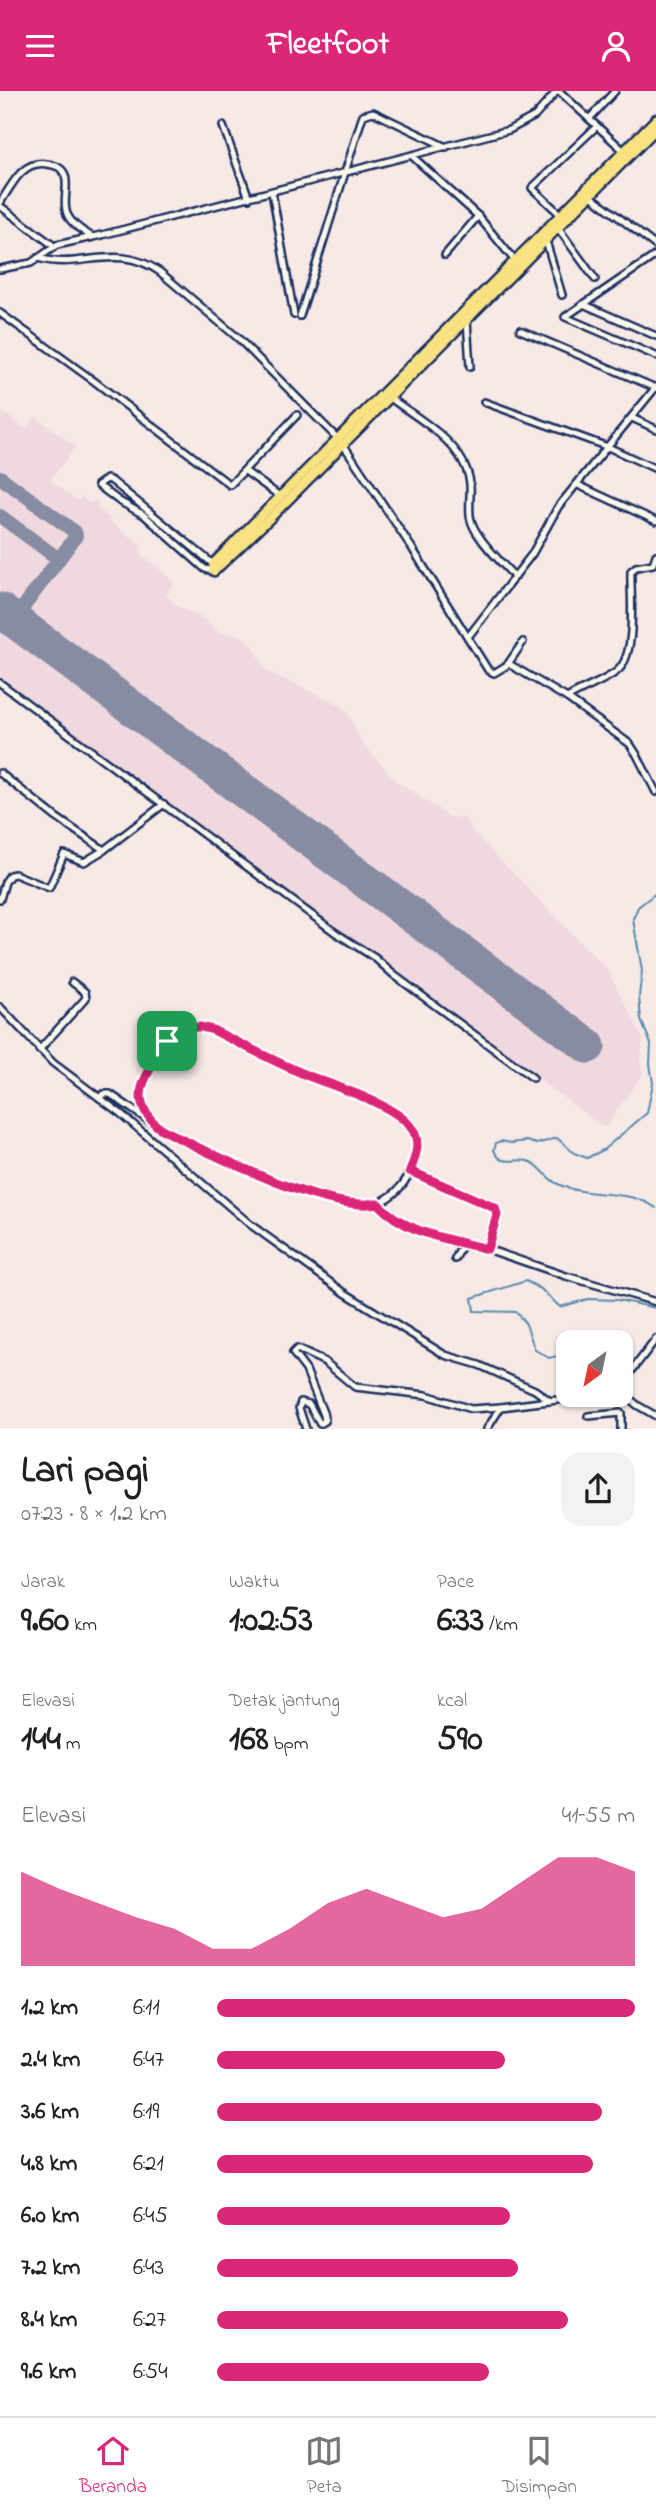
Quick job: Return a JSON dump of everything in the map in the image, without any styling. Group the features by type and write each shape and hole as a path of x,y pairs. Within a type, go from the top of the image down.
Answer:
{"highway":[{"path":"591,192 624,151 656,120"},
{"path":"213,567 341,442 517,263 656,129"},
{"path":"543,238 558,228 564,217"},
{"path":"386,395 467,320 485,296"},
{"path":"213,567 281,496 309,473"}],"street":[{"path":"0,269 26,264 54,246 509,130 535,116 558,91 624,151"},
{"path":"589,119 615,91"},
{"path":"272,192 297,316 362,116 372,112 446,147"},
{"path":"223,126 249,198"},
{"path":"564,217 532,188 597,126"},
{"path":"412,156 478,216 517,263"},
{"path":"54,246 0,205 28,166 41,163 54,165 63,171 66,178 67,213 79,229 92,237"},
{"path":"591,192 656,246"},
{"path":"445,255 478,216"},
{"path":"558,228 595,279"},
{"path":"543,238 562,295"},
{"path":"656,255 565,317 656,356"},
{"path":"38,258 51,261 120,256 150,266 238,338 341,442 492,673 508,664 523,642"},
{"path":"583,304 656,336"},
{"path":"0,313 229,485 296,415"},
{"path":"467,320 470,367"},
{"path":"468,637 532,554 558,507 656,388 520,330"},
{"path":"386,395 453,446 470,479 472,523 514,577"},
{"path":"484,402 608,447 656,469"},
{"path":"632,418 656,429"},
{"path":"245,471 281,496"},
{"path":"107,479 111,481 213,567 205,569 144,515 98,485 107,479"},
{"path":"578,485 656,521"},
{"path":"567,698 620,669 632,630 631,571 636,567 653,565 656,555"},
{"path":"508,664 567,698 629,744 656,792"},
{"path":"0,683 336,933 371,955 533,1078"},
{"path":"0,773 57,818 104,850"},
{"path":"0,899 10,875 15,874 49,888 64,854 84,862 164,804"},
{"path":"39,1050 86,998 85,992 72,982"},
{"path":"0,1007 39,1050 251,1225 345,1293 445,1355 535,1390 550,1401"},
{"path":"100,1098 103,1094 110,1094 153,1123 216,1156 289,1186 352,1203 377,1203 386,1199 397,1190 416,1157 417,1141 410,1126 398,1116 207,1028 186,1028 171,1037 148,1072 141,1099 153,1123"},
{"path":"410,1171 495,1208 497,1215 487,1249"},
{"path":"377,1203 392,1217 418,1231 487,1249 566,1276 656,1302"},
{"path":"455,1259 461,1248 467,1244"},
{"path":"634,1366 656,1339"},
{"path":"306,1429 299,1408 301,1402 309,1404 320,1424 325,1421 306,1370 293,1353 297,1349 325,1362 355,1387 426,1395 471,1409 556,1400"},
{"path":"634,1402 656,1416"},
{"path":"488,1429 501,1407"},
{"path":"588,1416 621,1413 621,1429"}],"shaded area":[{"path":"0,410 26,429 36,417 75,447 50,480 78,501 81,497 90,504 94,500 99,504 97,508 110,518 109,521 142,546 139,552 175,582 166,595 180,608 204,619 221,633 241,635 252,646 266,671 338,704 348,712 363,744 396,781 450,817 464,818 472,831 609,972 643,1039 640,1062 643,1073 605,1128 0,680"}],"waterway":[{"path":"656,893 638,907 633,919 642,971 639,996 641,1020 651,1044 653,1083 647,1113 603,1150 587,1158 574,1153 557,1138 537,1144 527,1141 501,1141 496,1143 494,1150 497,1156 506,1161 531,1162 553,1181 568,1188 620,1195 656,1208"},
{"path":"556,1356 549,1358 535,1350 526,1324 516,1312 474,1311 472,1298 526,1281 541,1289 560,1307 588,1299 618,1300 656,1308"}],"taxiway":[{"path":"0,477 75,532 76,536 56,563 56,557 0,516"},
{"path":"2,611 13,613 22,609 56,563"},
{"path":"22,609 21,620 27,630"}],"runway":[{"path":"0,610 588,1046"}],"route":[{"path":"201,1027 213,1030 398,1116 410,1126 417,1141 416,1157 410,1171 495,1208 497,1215 487,1249 418,1231 392,1217 377,1203 352,1203 289,1186 216,1156 165,1131 153,1123 141,1099 148,1072 167,1041 186,1028 201,1027"}]}
